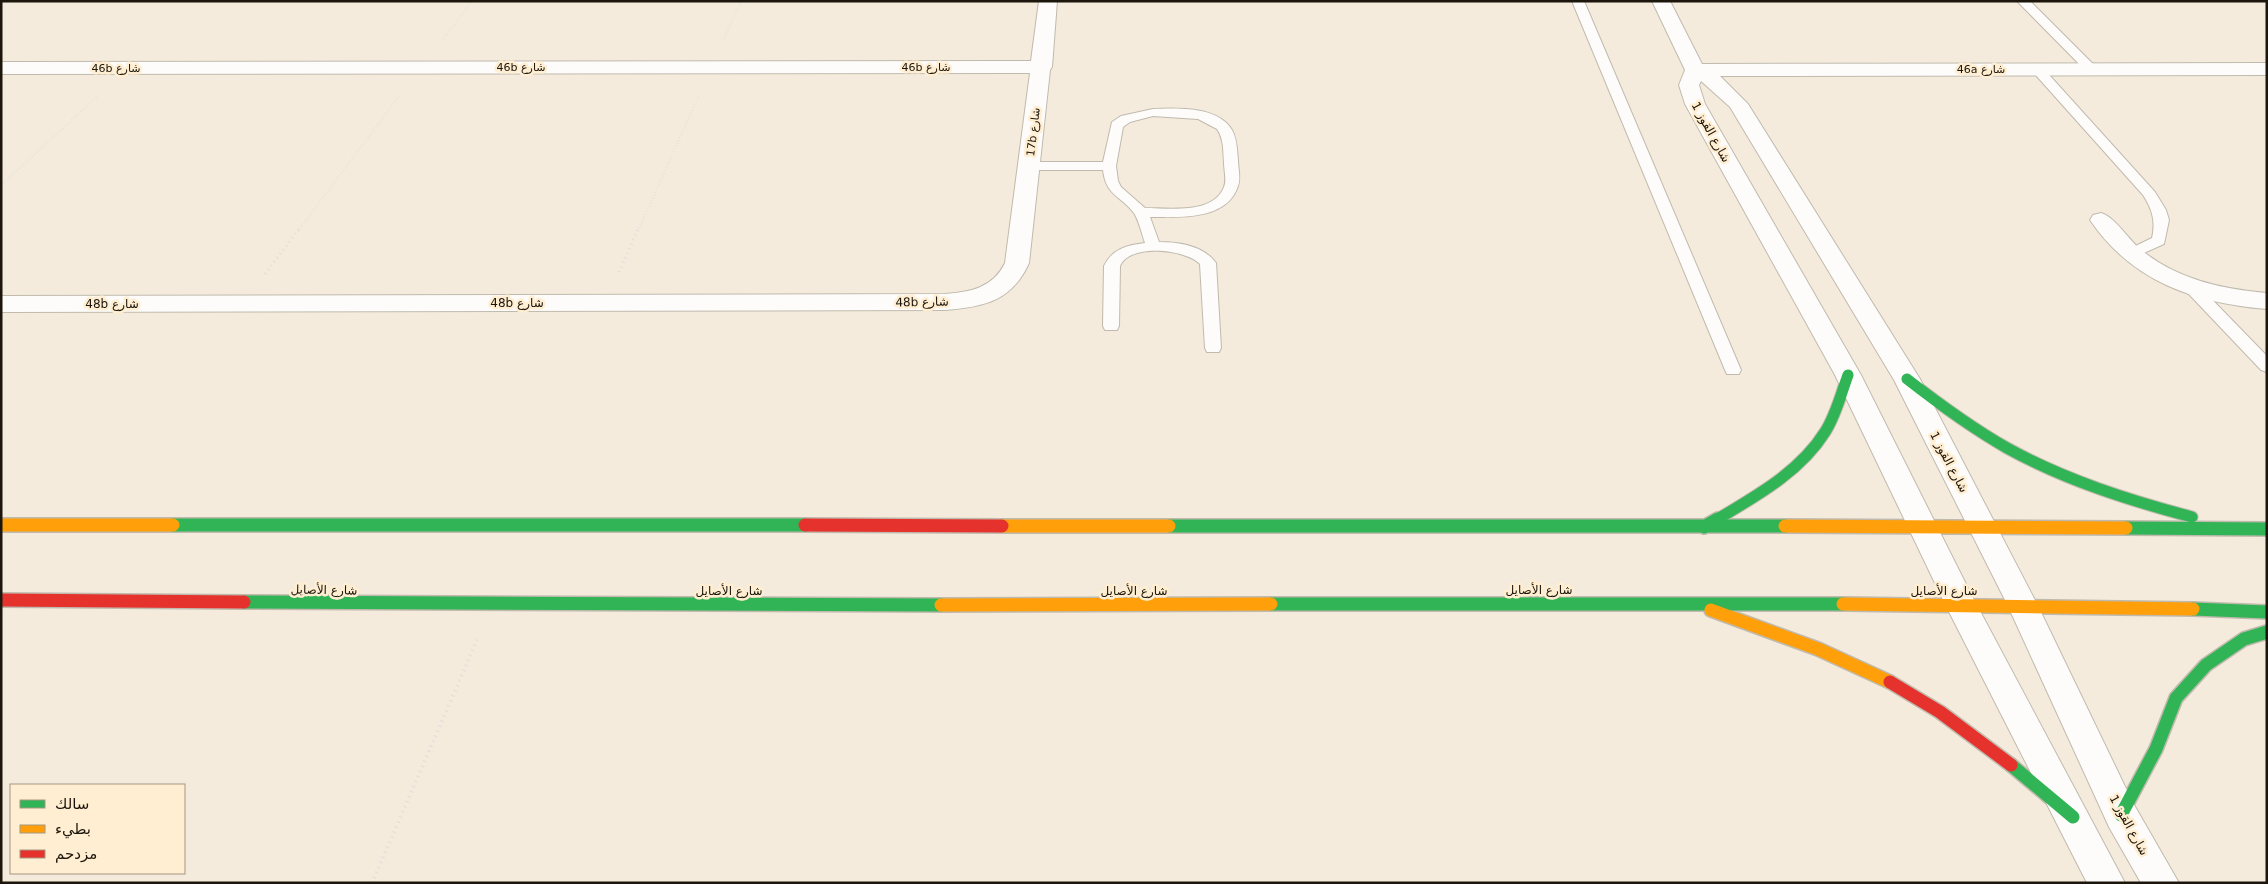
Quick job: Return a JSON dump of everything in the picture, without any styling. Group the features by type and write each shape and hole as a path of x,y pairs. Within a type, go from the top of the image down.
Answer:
{"main road":[{"path":"1704,527 1756,496 1807,455 1821,438 1835,411 1848,375"},
{"path":"1907,379 1946,411 1979,433 2059,475 2103,492 2234,529"},
{"path":"1,526 1982,526 2267,529"},
{"name":"شارع الأصايل","path":"1,600 492,605 1960,604 2103,606 2267,612"},
{"path":"1691,603 1808,644 1861,667 1920,699 1967,730 2073,817"},
{"path":"2121,815 2156,749 2176,698 2206,665 2244,639 2267,632"}],"street":[{"name":"17b شارع","path":"1017,263 1042,67 1048,1"},
{"path":"1661,1 1695,70"},
{"name":"46b شارع","path":"1,68 1042,67"},
{"name":"46a شارع","path":"1695,70 2267,69"},
{"name":"شارع القوز 1","path":"2107,883 1960,604 1848,375 1695,104 1690,86 1695,70 1713,80 1738,104 1907,379 2023,606 2121,815 2161,883"},
{"path":"2101,220 2111,237 2130,254 2154,269 2189,285 2224,296 2267,302"},
{"name":"48b شارع","path":"1,304 605,303 966,300 987,296 1003,286 1014,274 1017,263"}],"lane":[{"path":"1578,1 1733,370"},
{"path":"2023,1 2090,69"},
{"path":"2037,69 2148,192 2160,210 2163,226 2158,241 2130,254"},
{"path":"1141,212 1197,210 1214,204 1226,196 1232,181 1227,132 1214,120 1193,114 1149,113 1129,116 1117,125 1109,166 1111,181 1115,189 1141,212 1154,248"},
{"path":"1029,166 1109,166"},
{"path":"1111,326 1113,261 1121,253 1128,250 1154,248 1191,250 1199,254 1208,264 1213,348"},
{"path":"2189,285 2267,366"}],"path":[{"path":"243,304 472,1"},
{"path":"605,303 741,1"},
{"path":"1,185 129,68"},
{"path":"372,883 492,605"}],"traffic: fast":[{"path":"1704,527 1786,475 1814,448 1829,425 1848,375"},
{"path":"1907,379 1968,424 2007,448 2051,470 2144,504 2192,517"},
{"path":"173,525 805,525"},
{"path":"1169,526 1785,526"},
{"path":"2126,528 2267,529"},
{"path":"244,602 941,605"},
{"path":"1271,604 1843,604"},
{"path":"2193,609 2267,612"},
{"path":"2121,815 2156,749 2176,698 2206,665 2244,639 2267,632"},
{"path":"2011,765 2073,817"}],"traffic: slow":[{"path":"1,525 173,525"},
{"path":"1002,526 1169,526"},
{"path":"1785,526 2126,528"},
{"path":"941,605 1271,604"},
{"path":"1843,604 2103,606 2193,609"},
{"path":"1711,610 1818,649 1890,682"}],"traffic: jam":[{"path":"805,525 1002,526"},
{"path":"1,600 244,602"},
{"path":"1890,682 1940,712 2011,765"}]}
